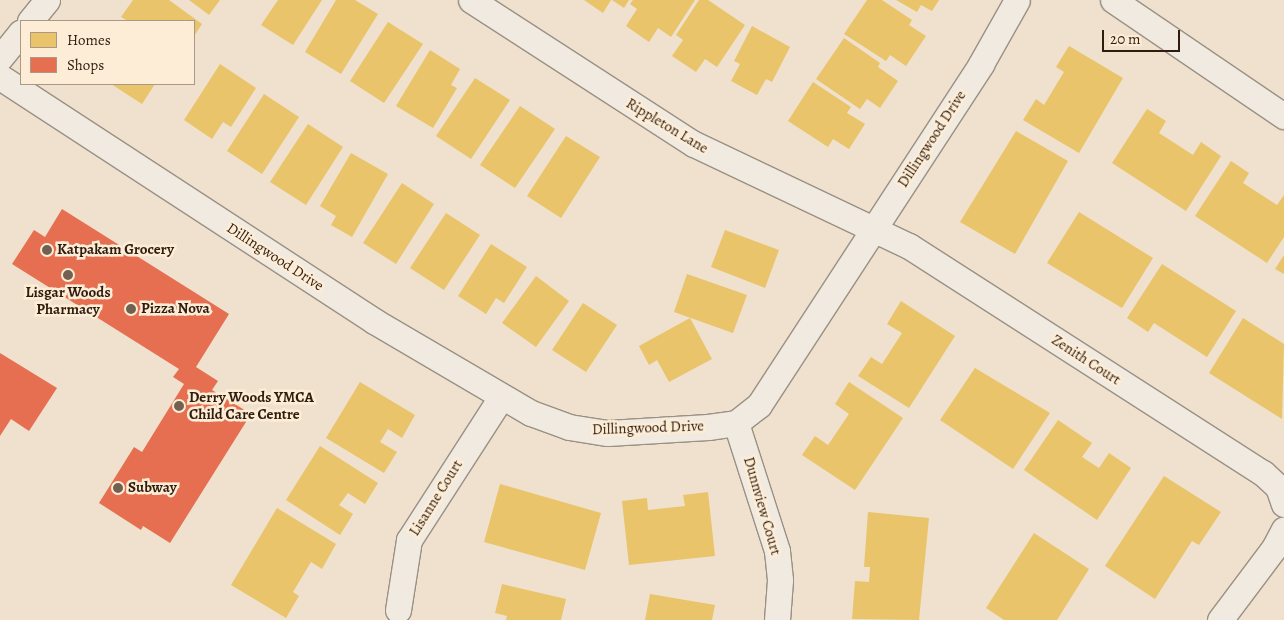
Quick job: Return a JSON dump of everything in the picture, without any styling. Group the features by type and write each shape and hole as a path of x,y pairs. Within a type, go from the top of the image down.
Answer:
{"street":[{"path":"31,20 47,0"},
{"name":"Rippleton Lane","path":"471,0 694,144 874,229"},
{"name":"Dillingwood Drive","path":"0,78 374,321 501,397 550,421 588,431 632,432 736,423 759,405 981,64 1017,0"},
{"path":"1113,0 1284,116"},
{"path":"0,58 20,33"},
{"name":"Zenith Court","path":"874,229 909,246 1262,473 1278,487 1284,504"},
{"name":"Lisanne Court","path":"398,610 409,540 501,397"},
{"name":"Dunnview Court","path":"736,423 777,551 780,580 777,620"},
{"path":"1220,620 1274,548 1284,529"}],"building: Homes":[{"path":"133,0 169,0 202,24 195,34 195,20 126,20 121,17"},
{"path":"189,0 220,0 209,15"},
{"path":"278,0 322,0 293,45 261,25"},
{"path":"336,0 355,0 378,14 341,74 305,52"},
{"path":"584,0 611,0 603,13"},
{"path":"612,0 629,0 624,8"},
{"path":"633,0 695,0 671,37 658,28 649,42 626,26 637,9 630,4"},
{"path":"699,0 708,0 745,25 717,67 705,59 696,72 672,56 683,40 676,35"},
{"path":"867,0 882,0 912,20 909,25 926,36 906,66 890,55 886,61 844,34"},
{"path":"896,0 939,0 932,11 921,5 917,12"},
{"path":"388,22 423,44 384,103 350,81"},
{"path":"752,26 790,47 772,82 766,79 757,95 731,81 740,64 734,61"},
{"path":"844,38 880,63 878,67 898,81 880,108 867,99 860,109 816,79"},
{"path":"1069,46 1123,78 1079,153 1023,120 1036,99 1044,105 1064,72 1056,67"},
{"path":"430,50 460,69 451,85 457,88 433,128 396,106"},
{"path":"220,64 256,88 231,127 223,122 212,139 184,120"},
{"path":"475,78 510,100 471,159 436,136"},
{"path":"813,82 851,107 847,113 865,124 849,149 833,139 828,147 788,121"},
{"path":"113,85 154,85 142,104"},
{"path":"264,94 299,117 262,174 227,151"},
{"path":"520,106 555,129 515,188 480,165"},
{"path":"1147,109 1166,121 1159,133 1193,155 1201,142 1221,156 1186,211 1112,163"},
{"path":"308,124 343,147 306,205 270,182"},
{"path":"1016,131 1068,161 1015,254 960,222"},
{"path":"566,136 600,157 561,218 527,196"},
{"path":"351,153 388,174 352,237 331,225 336,216 320,206"},
{"path":"1231,161 1249,173 1243,183 1277,205 1284,195 1284,237 1267,263 1195,216"},
{"path":"402,183 434,204 396,264 363,243"},
{"path":"1079,212 1153,258 1122,308 1047,263"},
{"path":"446,213 480,235 444,290 410,268"},
{"path":"725,230 779,250 765,288 711,267"},
{"path":"491,244 527,267 504,303 496,298 486,314 458,296"},
{"path":"1284,255 1284,274 1275,269"},
{"path":"1162,264 1236,311 1207,357 1154,323 1148,332 1127,318"},
{"path":"687,274 747,295 733,333 674,312"},
{"path":"536,276 569,301 536,347 502,323"},
{"path":"901,301 955,336 909,408 858,376 871,357 882,364 902,333 887,324"},
{"path":"583,303 617,325 586,372 552,350"},
{"path":"690,318 712,359 669,382 657,360 649,365 639,346"},
{"path":"1243,318 1284,344 1282,419 1209,373"},
{"path":"975,368 1050,413 1013,469 940,420"},
{"path":"360,382 415,415 402,438 388,429 380,442 397,452 384,473 326,438"},
{"path":"849,382 903,418 855,490 802,455 815,436 828,445 849,414 835,404"},
{"path":"1058,420 1092,443 1082,457 1099,468 1109,453 1131,468 1097,520 1024,470"},
{"path":"320,446 378,483 365,504 348,493 339,505 353,514 340,535 286,500"},
{"path":"1164,476 1221,512 1199,545 1192,541 1155,599 1105,566"},
{"path":"500,484 601,513 585,570 484,542"},
{"path":"708,492 715,556 629,565 622,501 647,498 648,510 685,506 683,495"},
{"path":"277,508 336,544 322,569 311,562 293,592 299,596 286,618 231,585"},
{"path":"868,512 929,518 919,620 852,619 855,581 869,582 870,567 864,567"},
{"path":"1034,533 1089,569 1057,620 1004,620 986,608"},
{"path":"502,584 566,599 561,620 506,620 507,616 495,613"},
{"path":"650,594 715,605 712,620 645,620"}],"building: Shops":[{"path":"62,209 229,314 196,367 218,381 212,390 251,414 170,543 143,526 141,530 99,503 134,447 142,452 184,384 173,377 179,369 12,264 34,230 45,237"},
{"path":"0,353 57,388 29,431 11,419 0,436"}],"place":[{"name":"Katpakam Grocery","path":"47,250"},
{"name":"Lisgar Woods Pharmacy","path":"68,275"},
{"name":"Pizza Nova","path":"131,309"},
{"name":"Derry Woods YMCA Child Care Centre","path":"179,406"},
{"name":"Subway","path":"118,488"}]}
